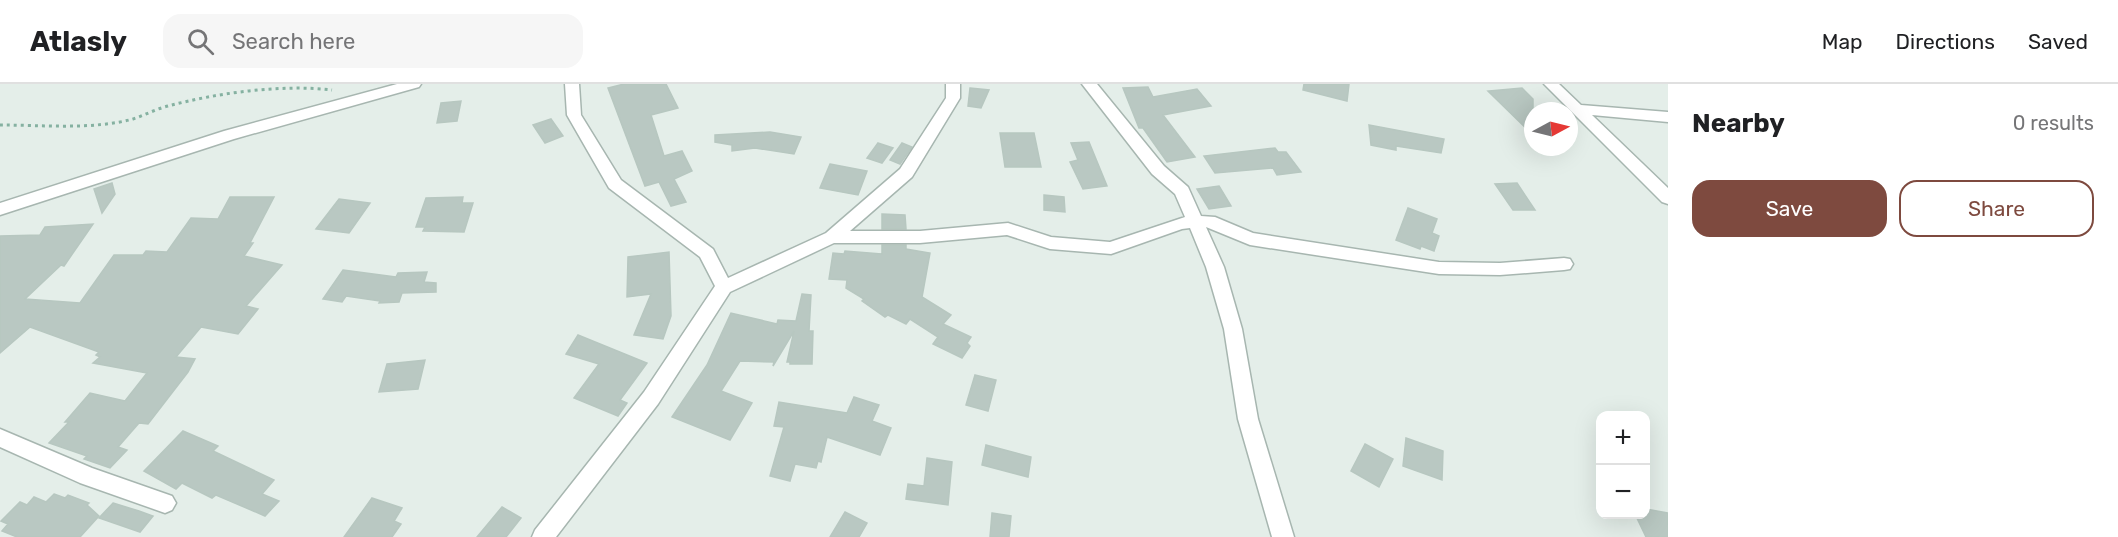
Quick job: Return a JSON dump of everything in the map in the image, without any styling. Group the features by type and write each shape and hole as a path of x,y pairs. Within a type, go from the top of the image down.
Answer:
{"street":[{"path":"0,209 229,135 414,84"},
{"path":"572,84 574,115 615,184 707,253 724,287"},
{"path":"543,537 651,398 724,287 832,237 906,173 953,98 953,84"},
{"path":"1089,84 1158,170 1182,191 1196,222 1215,267 1233,329 1248,419 1283,537"},
{"path":"1551,84 1569,102"},
{"path":"1578,110 1668,117"},
{"path":"1578,111 1668,198"},
{"path":"832,237 920,237 1008,229 1050,243 1111,248 1181,223 1209,221 1251,239 1438,268 1500,269 1564,264"},
{"path":"0,438 87,476 165,503"}],"path":[{"path":"0,125 80,125 132,119 165,107 225,92 315,87 335,90"}],"building":[{"path":"624,84 666,84 678,108 651,115 664,156 682,151 692,171 674,179 686,202 671,206 659,182 645,186 608,88"},
{"path":"1304,84 1349,84 1347,101 1303,90"},
{"path":"1148,87 1153,97 1197,89 1211,106 1163,115 1195,157 1167,162 1143,128 1139,128 1123,88"},
{"path":"970,88 989,90 981,108 968,106"},
{"path":"1522,88 1533,99 1533,102 1524,102 1524,126 1488,91"},
{"path":"461,101 457,121 437,123 441,103"},
{"path":"551,119 563,136 545,143 533,125"},
{"path":"1369,125 1444,139 1441,153 1396,146 1396,150 1371,145"},
{"path":"770,132 801,137 794,154 755,148 732,151 732,145 715,142 715,135"},
{"path":"1000,133 1034,133 1041,167 1005,167"},
{"path":"1089,142 1107,186 1083,189 1070,162 1078,160 1071,143"},
{"path":"878,143 893,148 882,163 867,158"},
{"path":"902,143 912,147 900,164 890,160"},
{"path":"1275,148 1278,152 1286,152 1301,172 1277,175 1273,168 1215,173 1204,156"},
{"path":"830,164 867,171 858,195 820,188"},
{"path":"112,183 115,194 102,213 94,189"},
{"path":"1517,183 1535,210 1513,210 1495,184"},
{"path":"1219,186 1231,206 1209,209 1197,189"},
{"path":"1044,195 1064,197 1065,212 1044,210"},
{"path":"230,197 274,197 250,243 253,243 244,256 282,265 246,306 258,309 238,334 201,327 176,357 195,359 188,372 148,424 139,423 118,447 127,450 110,468 84,459 87,456 49,443 69,422 65,422 90,393 125,401 147,373 93,363 100,357 96,355 99,352 30,327 0,353 0,236 40,235 45,227 93,224 64,266 61,265 25,299 80,303 114,255 143,255 146,251 167,252 191,218 218,219"},
{"path":"463,197 462,203 473,203 464,232 423,231 425,227 416,227 426,198"},
{"path":"339,199 370,203 349,233 316,229"},
{"path":"1408,208 1437,219 1432,233 1439,236 1434,251 1421,246 1420,249 1396,240"},
{"path":"882,214 905,215 906,229 882,229"},
{"path":"882,245 906,245 906,249 930,253 922,297 951,315 943,324 971,337 967,343 970,346 962,358 933,344 938,337 910,319 906,324 888,315 885,317 862,301 864,299 846,288 847,280 829,279 833,253 844,254 845,251 882,254"},
{"path":"669,252 671,316 663,339 634,335 651,294 627,297 628,257"},
{"path":"343,270 396,277 398,273 427,272 424,282 436,283 436,292 402,293 399,302 379,303 380,301 346,296 342,302 323,299"},
{"path":"802,294 811,295 809,331 813,331 812,364 787,362 794,331 773,366 774,362 740,361 721,391 752,403 730,440 672,417 707,365 731,313 777,324 778,320 796,321"},
{"path":"578,335 647,363 620,400 627,403 618,416 574,398 599,364 566,354"},
{"path":"425,360 418,389 379,392 387,364"},
{"path":"975,375 996,380 988,411 966,405"},
{"path":"854,397 879,405 872,421 891,428 880,455 827,437 821,462 818,461 816,468 795,464 790,481 770,476 784,427 774,426 779,402 847,413"},
{"path":"183,431 218,446 213,451 274,480 262,494 279,501 265,516 216,495 212,498 182,483 176,489 144,471"},
{"path":"1406,438 1443,451 1442,480 1403,466"},
{"path":"1365,444 1393,459 1379,487 1351,471"},
{"path":"986,445 1031,457 1028,477 982,465"},
{"path":"927,458 952,462 948,505 906,499 908,484 924,486"},
{"path":"54,494 65,498 68,495 89,503 87,505 99,516 80,537 17,537 2,531 8,524 1,521 20,502 27,505 34,497 46,502"},
{"path":"372,498 402,508 394,521 401,524 392,537 344,537"},
{"path":"113,503 153,516 140,532 99,518"},
{"path":"502,507 521,518 506,537 477,537"},
{"path":"1650,510 1668,513 1668,537 1646,537 1637,519 1650,519"},
{"path":"845,512 867,523 859,537 830,537"},
{"path":"992,513 1011,516 1009,537 990,537"}]}
